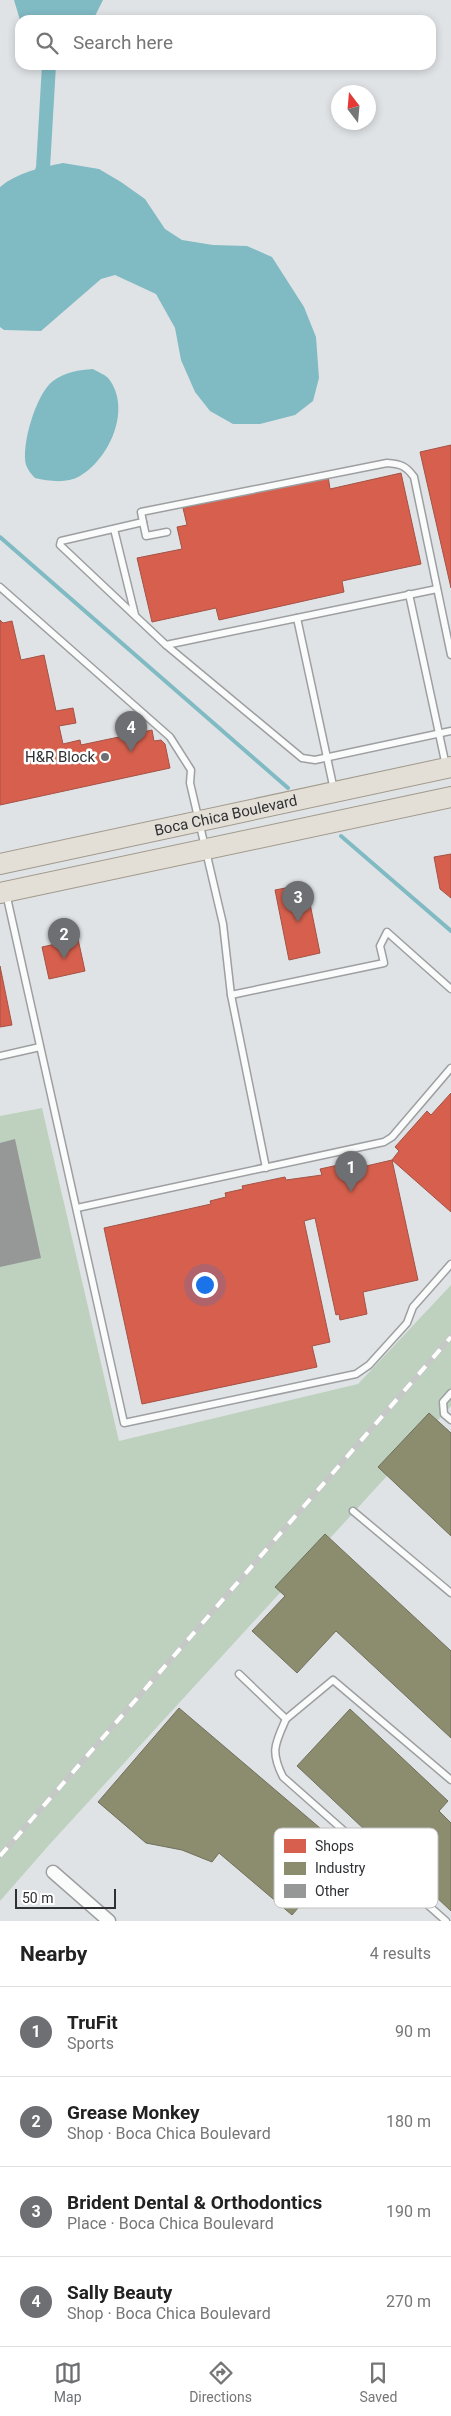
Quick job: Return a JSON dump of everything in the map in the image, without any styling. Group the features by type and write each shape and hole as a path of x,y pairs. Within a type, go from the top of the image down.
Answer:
{"main road":[{"name":"Boca Chica Boulevard","path":"0,864 449,767"},
{"name":"Boca Chica Boulevard","path":"3,893 451,797"}],"street":[{"path":"53,1872 109,1921"}],"lane":[{"path":"168,532 146,536 140,512 387,463 406,466 414,478 451,654"},
{"path":"143,522 64,540 60,544 166,645 302,758 315,760 327,758 451,731"},
{"path":"114,528 135,615"},
{"path":"0,587 170,737 191,770 190,783 223,924 231,996 266,1168"},
{"path":"166,645 437,589"},
{"path":"409,594 439,734 449,767"},
{"path":"297,618 334,792"},
{"path":"3,893 77,1208 124,1423 356,1374 369,1365 407,1323 413,1307 451,1264"},
{"path":"231,996 384,964 380,946 387,932 451,989"},
{"path":"0,1056 40,1047"},
{"path":"77,1208 386,1141 392,1137 451,1068"},
{"path":"451,1393 443,1402 444,1414 451,1420"},
{"path":"353,1511 451,1593"},
{"path":"239,1674 286,1719"},
{"path":"341,1828 283,1777 275,1760 274,1745 286,1719 333,1680 451,1780"},
{"path":"431,1908 446,1921"}],"green space":[{"path":"42,1108 119,1441 358,1384 451,1285 451,1406 0,1901 0,1116"}],"water":[{"path":"14,0 103,0 96,15 18,15"},
{"path":"63,163 99,169 121,182 145,199 165,229 182,240 213,245 247,246 272,257 304,307 316,337 319,378 313,401 295,415 260,424 233,424 210,411 195,392 181,360 175,328 156,294 115,275 101,279 41,331 4,330 0,327 0,187 22,174"},
{"path":"93,369 109,379 116,391 118,419 108,446 91,468 75,479 58,481 35,478 26,465 25,456 31,420 41,397 53,381 62,375"}],"building: Shops":[{"path":"451,445 451,588 420,452"},
{"path":"401,473 421,564 342,581 344,592 219,620 216,608 152,622 137,558 182,549 177,527 187,525 183,508 328,476 330,489"},
{"path":"0,620 3,623 12,621 21,660 44,655 56,711 73,708 76,723 59,726 63,744 80,740 81,745 152,730 154,741 161,740 165,744 170,768 0,805"},
{"path":"451,854 451,898 440,889 434,857"},
{"path":"306,884 320,953 289,960 275,890"},
{"path":"78,939 85,971 49,979 42,947"},
{"path":"0,966 12,1025 0,1027"},
{"path":"451,1093 451,1212 392,1160 399,1151 395,1147 427,1111 431,1115"},
{"path":"361,1160 362,1167 392,1160 418,1280 363,1292 367,1314 340,1320 339,1314 336,1315 315,1218 304,1221 330,1342 312,1346 317,1367 142,1404 104,1228 211,1204 210,1201 226,1197 225,1193 243,1189 242,1186 285,1177 286,1180 322,1175 320,1169"}],"building: Industry":[{"path":"429,1413 451,1433 451,1536 378,1467"},
{"path":"325,1534 451,1651 451,1738 336,1631 297,1673 252,1631 285,1596 275,1587"},
{"path":"179,1708 320,1828 274,1828 274,1900 219,1853 212,1862 182,1850 146,1843 98,1802"},
{"path":"350,1709 448,1801 439,1811 451,1823 451,1911 438,1899 438,1828 363,1828 297,1766"},
{"path":"284,1908 298,1908 292,1915"}],"building: Other":[{"path":"15,1139 41,1258 0,1267 0,1143"}],"waterway":[{"path":"37,186 43,168 49,70"},
{"path":"0,537 288,788"},
{"path":"341,836 451,931"}],"railway":[{"path":"0,1856 451,1337"}],"place":[{"name":"Sally Beauty","path":"131,752"},
{"name":"H&R Block","path":"105,757"},
{"name":"Brident Dental & Orthodontics","path":"298,922"},
{"name":"Grease Monkey","path":"64,959"},
{"name":"TruFit","path":"351,1192"}]}
